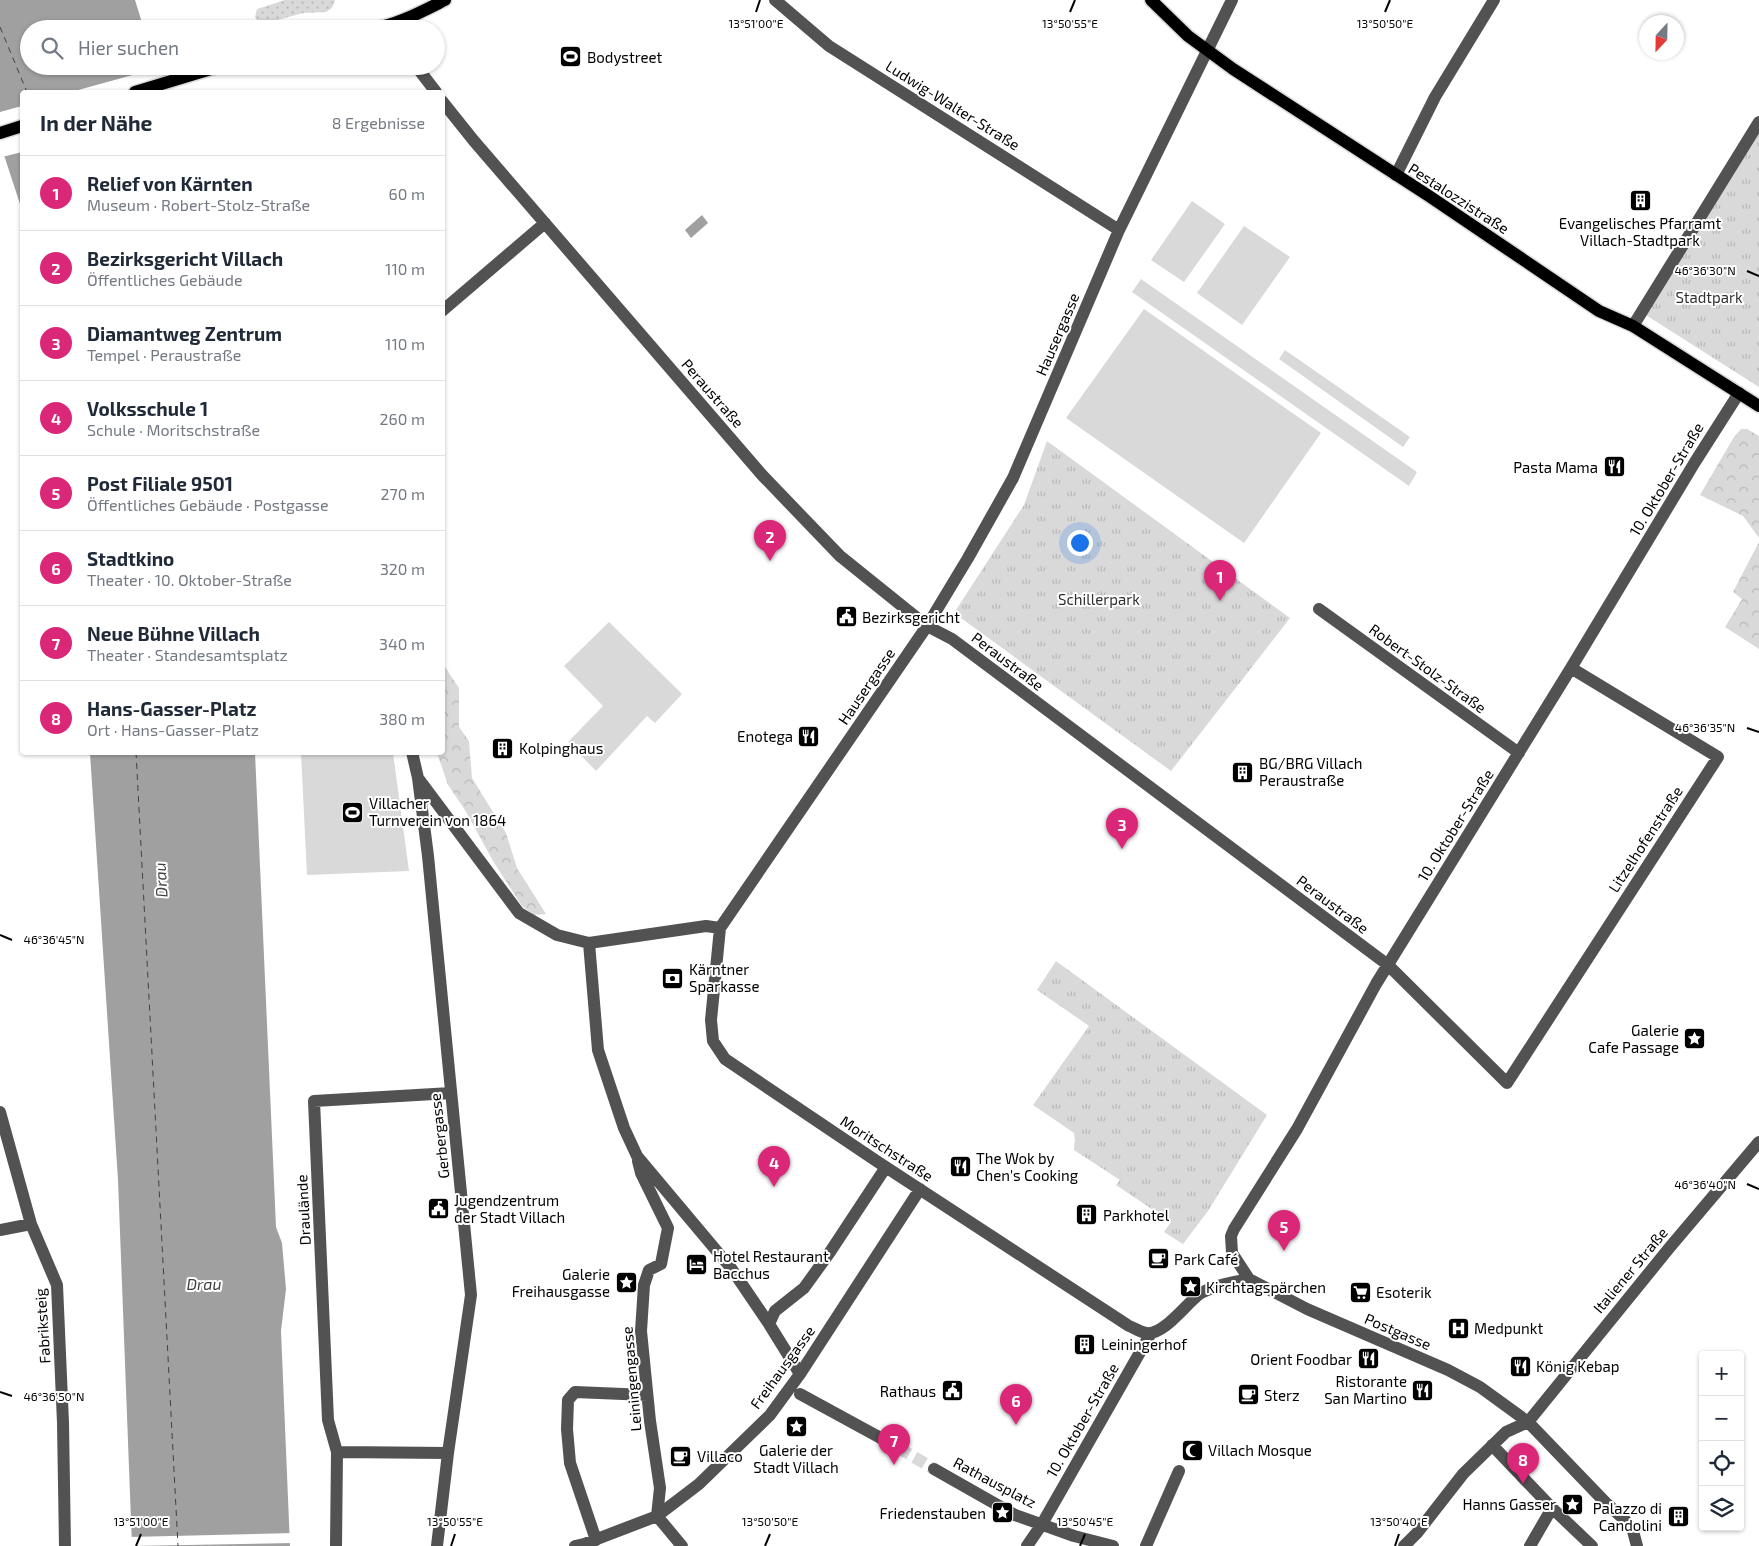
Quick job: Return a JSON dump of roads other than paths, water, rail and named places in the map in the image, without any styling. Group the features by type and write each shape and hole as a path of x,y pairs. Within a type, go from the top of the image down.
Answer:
{"main road":[{"path":"404,20 444,0"},
{"name":"Pestalozzistraße","path":"1151,0 1188,36 1207,51 1599,311 1633,326 1759,406"},
{"path":"142,90 192,75"},
{"path":"0,133 20,127"}],"street":[{"name":"Ludwig-Walter-Straße","path":"775,0 829,46 1120,230"},
{"name":"Hausergasse","path":"720,928 927,626 968,558 1012,478 1120,230 1232,0"},
{"path":"1396,176 1434,96 1494,0"},
{"path":"423,75 434,90"},
{"name":"Peraustraße","path":"445,105 474,141 763,476 840,556 927,626 952,639 1388,965 1507,1083"},
{"path":"1633,326 1759,122"},
{"path":"445,308 545,223"},
{"name":"10. Oktober-Straße","path":"1249,1279 1232,1253 1231,1246 1234,1228 1297,1129 1388,965 1738,393"},
{"name":"Robert-Stolz-Straße","path":"1318,609 1519,753"},
{"name":"Litzelhofenstraße","path":"1507,1083 1718,757 1571,668"},
{"name":"Gerbergasse","path":"413,755 418,778 428,856 471,1295 448,1453 437,1546"},
{"path":"418,778 520,913 557,935 589,943 706,926 720,928"},
{"name":"Moritschstraße","path":"720,928 711,1020 713,1041 725,1060 1129,1326 1149,1333"},
{"path":"589,943 598,1050 624,1128 638,1156 731,1268 800,1374"},
{"name":"Draulände","path":"336,1546 337,1452 328,1420 314,1101 451,1093"},
{"name":"Fabriksteig","path":"0,1112 31,1224 57,1285 63,1423 64,1546"},
{"name":"Italiener Straße","path":"1528,1422 1632,1293 1759,1142"},
{"name":"Leiningengasse","path":"638,1156 641,1173 668,1228 661,1264 649,1270 644,1285 641,1331 647,1395 660,1488 658,1516"},
{"path":"769,1324 775,1311 804,1288 825,1260 886,1167"},
{"name":"Freihausgasse","path":"585,1544 658,1516 698,1484 770,1415 800,1374 920,1189"},
{"path":"0,1230 31,1224"},
{"path":"1149,1333 1164,1327 1195,1297 1202,1293 1224,1284 1249,1279"},
{"name":"Postgasse","path":"1249,1279 1307,1309 1448,1370 1480,1388 1528,1422 1606,1503 1625,1520 1633,1530 1637,1546"},
{"name":"10. Oktober-Straße","path":"1027,1546 1042,1524 1149,1333"},
{"path":"585,1544 570,1462 567,1429 568,1400 575,1392 647,1395"},
{"path":"800,1394 899,1448"},
{"path":"1404,1546 1418,1533 1463,1474 1506,1432 1528,1422"},
{"path":"1492,1446 1592,1546"},
{"path":"337,1452 448,1453"},
{"name":"Rathausplatz","path":"934,1469 1015,1515 1074,1536 1113,1546"},
{"path":"1146,1546 1178,1471"},
{"path":"1530,1546 1552,1508"},
{"path":"658,1516 682,1546"}],"water":[{"path":"0,0 135,0 141,20 20,20 20,75 157,75 161,90 20,90 20,204 0,143"},
{"path":"702,215 708,223 691,238 685,230"},
{"name":"Drau","path":"90,755 255,755 276,1227 282,1243 286,1289 281,1331 290,1546 132,1546 118,1180"}],"tunnel":[{"path":"899,1448 934,1469"}],"place":[{"name":"Bodystreet","path":"571,57"},
{"name":"Evangelisches Pfarramt Villach-Stadtpark","path":"1640,200"},
{"name":"Pasta Mama","path":"1614,467"},
{"name":"Bezirksgericht Villach","path":"770,561"},
{"name":"Relief von Kärnten","path":"1220,601"},
{"name":"Bezirksgericht","path":"846,617"},
{"name":"Enotega","path":"809,736"},
{"name":"Kolpinghaus","path":"503,748"},
{"name":"BG/BRG Villach Peraustraße","path":"1243,772"},
{"name":"Villacher Turnverein von 1864","path":"353,812"},
{"name":"Diamantweg Zentrum","path":"1122,849"},
{"name":"Kärntner Sparkasse","path":"673,978"},
{"name":"Galerie Cafe Passage","path":"1695,1039"},
{"name":"The Wok by Chen's Cooking","path":"960,1167"},
{"name":"Volksschule 1","path":"774,1187"},
{"name":"Jugendzentrum der Stadt Villach","path":"438,1209"},
{"name":"Parkhotel","path":"1087,1215"},
{"name":"Post Filiale 9501","path":"1284,1251"},
{"name":"Park Café","path":"1158,1259"},
{"name":"Hotel Restaurant Bacchus","path":"697,1265"},
{"name":"Galerie Freihausgasse","path":"626,1283"},
{"name":"Kirchtagspärchen","path":"1190,1287"},
{"name":"Esoterik","path":"1360,1292"},
{"name":"Medpunkt","path":"1458,1328"},
{"name":"Leiningerhof","path":"1085,1344"},
{"name":"Orient Foodbar","path":"1368,1359"},
{"name":"König Kebap","path":"1520,1366"},
{"name":"Ristorante San Martino","path":"1423,1390"},
{"name":"Rathaus","path":"952,1391"},
{"name":"Sterz","path":"1248,1395"},
{"name":"Stadtkino","path":"1016,1425"},
{"name":"Galerie der Stadt Villach","path":"796,1427"},
{"name":"Villach Mosque","path":"1192,1450"},
{"name":"Villaco","path":"681,1456"},
{"name":"Neue Bühne Villach","path":"894,1465"},
{"name":"Hans-Gasser-Platz","path":"1523,1484"},
{"name":"Hanns Gasser","path":"1572,1504"},
{"name":"Friedenstauben","path":"1002,1513"},
{"name":"Palazzo di Candolini","path":"1678,1517"}],"park label":[{"name":"Stadtpark","path":"1709,297"},
{"name":"Schillerpark","path":"1099,599"}]}
